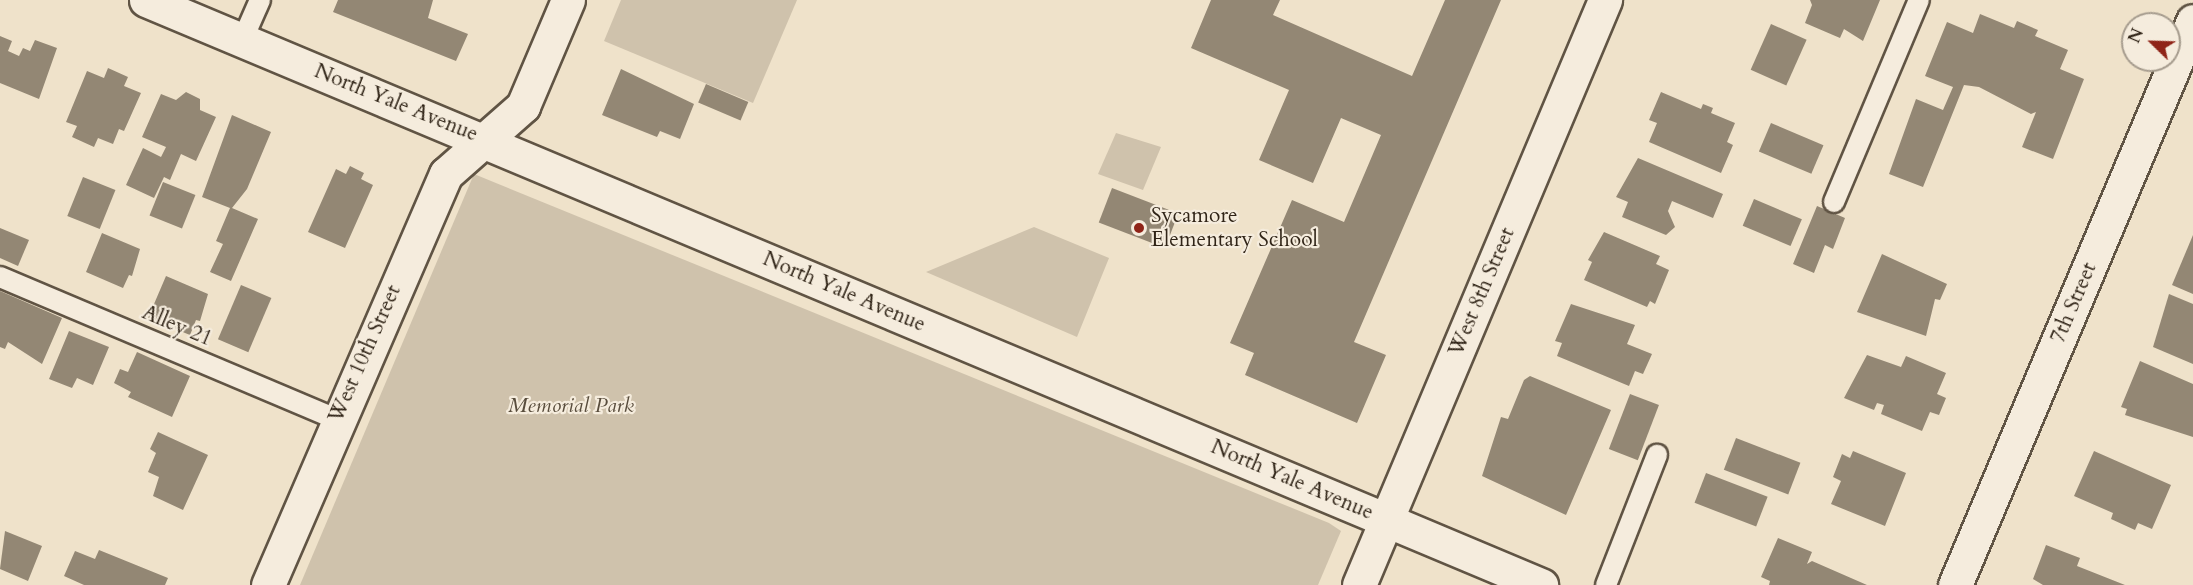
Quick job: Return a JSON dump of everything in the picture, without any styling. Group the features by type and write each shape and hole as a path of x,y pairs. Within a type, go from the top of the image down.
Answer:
{"street":[{"name":"North Yale Avenue","path":"146,0 488,141 1541,585"},
{"name":"West 10th Street","path":"268,585 336,419 446,174 488,141 524,106 568,0"},
{"name":"West 8th Street","path":"1359,585 1605,0"},
{"name":"7th Street","path":"1954,585 2193,21"}],"lane":[{"path":"242,41 260,0"},
{"path":"1834,202 1919,0"},
{"name":"Alley 21","path":"0,277 336,419"},
{"path":"1606,585 1657,455"}],"green space":[{"path":"621,0 797,0 753,103 604,41"},
{"path":"1116,133 1161,147 1143,190 1098,174"},
{"name":"Memorial Park","path":"474,174 1329,523 1341,531 1318,585 300,585"},
{"path":"1034,227 1109,258 1077,337 926,272"}],"building":[{"path":"338,0 433,0 428,18 468,34 456,61 333,12"},
{"path":"1211,0 1280,0 1273,15 1412,76 1445,0 1501,0 1354,342 1386,355 1357,423 1245,375 1254,353 1230,343 1292,200 1344,222 1381,135 1341,118 1313,183 1259,160 1289,90 1191,48"},
{"path":"1810,0 1880,0 1863,41 1844,29 1840,38 1805,23 1812,5"},
{"path":"1980,14 2014,28 2017,21 2038,30 2035,36 2068,50 2060,69 2084,79 2053,159 2022,147 2036,112 2031,114 1979,87 1964,85 1923,187 1889,174 1916,99 1943,110 1953,87 1925,76 1947,22 1973,33"},
{"path":"1771,24 1807,40 1786,86 1751,70"},
{"path":"0,36 12,41 8,51 19,56 23,48 30,51 35,40 57,48 39,99 0,83"},
{"path":"108,68 128,77 124,86 141,93 124,131 119,129 113,144 98,138 94,147 72,137 77,126 66,122 87,71 104,78"},
{"path":"621,69 694,104 680,139 660,131 657,137 602,115"},
{"path":"706,84 748,102 741,120 698,102"},
{"path":"186,92 200,99 200,110 216,117 196,161 181,154 170,180 164,177 154,198 126,185 143,148 161,157 166,147 142,137 161,94 176,100"},
{"path":"1661,92 1701,109 1703,104 1713,108 1711,113 1735,123 1727,142 1733,145 1721,173 1649,142 1657,123 1649,120"},
{"path":"232,115 271,132 247,189 232,208 258,219 231,281 210,272 223,244 216,241 230,208 202,197"},
{"path":"1771,123 1823,145 1811,174 1759,152"},
{"path":"1638,158 1723,194 1713,218 1672,201 1668,211 1675,227 1666,235 1622,217 1628,202 1616,197"},
{"path":"350,166 364,173 361,179 373,185 345,248 308,232 336,169 346,174"},
{"path":"83,177 115,190 100,229 67,216"},
{"path":"163,182 195,195 182,228 150,215"},
{"path":"1112,188 1178,213 1165,248 1099,223"},
{"path":"1754,199 1802,219 1791,246 1743,226"},
{"path":"1817,206 1845,218 1833,249 1825,245 1814,273 1793,264"},
{"path":"0,228 29,240 18,266 0,258"},
{"path":"1604,232 1660,256 1656,264 1669,270 1655,304 1650,301 1647,307 1584,280 1592,262 1588,260"},
{"path":"102,233 140,249 132,276 129,275 123,288 86,272"},
{"path":"2193,235 2193,294 2172,285"},
{"path":"1882,254 1947,284 1940,300 1935,299 1926,336 1857,312"},
{"path":"166,276 208,294 200,321 196,320 190,335 148,318"},
{"path":"241,285 271,298 248,352 218,339"},
{"path":"0,291 62,318 42,364 8,342 5,349 0,347"},
{"path":"2169,294 2193,304 2193,364 2153,347"},
{"path":"1571,304 1635,325 1627,344 1652,354 1643,374 1635,371 1629,386 1557,356 1562,343 1555,341"},
{"path":"69,331 109,347 93,385 77,378 72,388 49,379"},
{"path":"137,352 190,376 172,417 128,397 131,392 114,383 120,369 128,372"},
{"path":"1867,355 1901,367 1906,356 1946,373 1937,394 1946,398 1939,415 1930,412 1922,431 1881,414 1884,405 1877,403 1874,410 1844,398"},
{"path":"2140,361 2193,384 2193,437 2125,415 2127,409 2121,407"},
{"path":"1530,376 1611,410 1566,515 1482,476 1501,417 1508,419 1524,380"},
{"path":"1630,394 1659,405 1638,460 1609,449"},
{"path":"158,432 208,455 183,510 153,496 159,477 148,472 156,453 150,449"},
{"path":"1736,438 1800,463 1788,494 1724,470"},
{"path":"1853,451 1906,473 1885,526 1831,504 1841,481 1833,477 1842,454 1850,458"},
{"path":"2094,451 2171,485 2152,529 2138,523 2135,530 2111,519 2113,513 2074,496"},
{"path":"1706,473 1768,497 1756,527 1695,503"},
{"path":"5,531 42,546 28,581 0,569"},
{"path":"1778,538 1812,552 1807,564 1812,561 1867,585 1769,585 1770,581 1761,577"},
{"path":"2046,545 2080,558 2077,566 2125,585 2043,585 2033,579"},
{"path":"99,550 168,578 165,585 84,585 64,576 75,551 95,559"}],"place":[{"name":"Sycamore Elementary School","path":"1139,228"}]}
